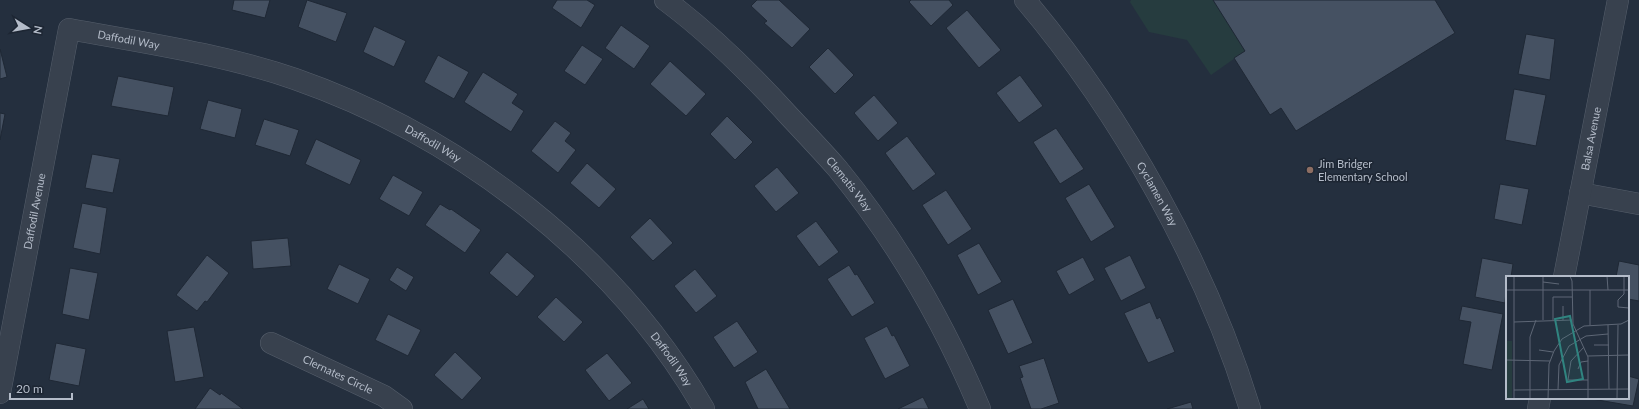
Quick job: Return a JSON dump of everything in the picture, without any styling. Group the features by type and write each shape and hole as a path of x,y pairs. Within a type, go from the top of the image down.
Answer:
{"street":[{"name":"Clematis Way","path":"664,0 696,23 748,71 837,169 885,232 923,292 980,409"},
{"name":"Cyclamen Way","path":"1025,0 1066,52 1098,98 1172,222 1225,339 1250,409"},
{"name":"Balsa Avenue","path":"1564,276 1618,0"},
{"name":"Daffodil Avenue","path":"0,393 70,29"},
{"name":"Daffodil Way","path":"70,29 208,56 294,79 381,115 437,145 495,182 525,205 554,230 600,274 631,307 656,339 704,409"},
{"path":"1580,193 1639,204"},
{"name":"Clernates Circle","path":"271,343 384,396 402,409"},
{"path":"1538,409 1540,399"}],"green space":[{"path":"1131,0 1213,0 1245,51 1211,75 1187,40 1149,32 1130,2"}],"building":[{"path":"234,0 270,0 265,18 232,10"},
{"path":"307,0 347,13 336,42 298,27"},
{"path":"557,0 587,0 595,5 581,28 552,8"},
{"path":"757,0 779,0 810,29 792,48 764,23 767,21 751,6"},
{"path":"911,0 949,0 953,5 931,26 909,2"},
{"path":"1213,0 1435,0 1455,33 1296,131 1281,108 1270,115 1234,58 1245,51"},
{"path":"967,10 1001,50 979,68 946,28"},
{"path":"621,25 650,46 634,69 605,48"},
{"path":"374,26 406,41 394,67 363,52"},
{"path":"1526,34 1555,39 1550,80 1518,74"},
{"path":"582,45 603,59 585,85 564,71"},
{"path":"828,48 854,75 835,94 809,67"},
{"path":"0,49 7,77 0,79"},
{"path":"438,55 469,72 454,99 424,82"},
{"path":"670,61 706,94 686,116 650,84"},
{"path":"483,72 518,94 512,103 524,111 511,132 464,102"},
{"path":"1020,75 1043,106 1019,123 996,93"},
{"path":"118,76 174,87 168,116 111,106"},
{"path":"1514,89 1546,95 1536,146 1505,140"},
{"path":"874,95 898,123 878,141 854,113"},
{"path":"208,100 242,109 235,138 200,129"},
{"path":"0,113 5,114 0,140"},
{"path":"727,116 753,142 735,160 710,134"},
{"path":"264,119 299,130 290,156 255,145"},
{"path":"555,121 571,133 565,141 576,150 558,173 531,151"},
{"path":"1056,128 1084,169 1060,184 1033,142"},
{"path":"907,136 936,174 913,191 885,153"},
{"path":"316,139 361,160 350,185 305,164"},
{"path":"92,154 120,159 113,193 85,188"},
{"path":"587,163 616,189 599,208 570,183"},
{"path":"777,167 799,193 776,212 754,186"},
{"path":"393,175 423,192 409,216 379,199"},
{"path":"1089,184 1115,227 1091,242 1065,198"},
{"path":"1500,184 1529,189 1522,225 1494,219"},
{"path":"946,190 972,229 948,245 922,205"},
{"path":"82,203 107,208 100,254 73,248"},
{"path":"440,204 450,210 451,209 481,230 465,253 425,225"},
{"path":"650,218 673,243 653,261 630,237"},
{"path":"816,221 839,252 819,267 796,236"},
{"path":"288,238 291,266 253,269 251,241"},
{"path":"979,243 1002,282 978,295 957,255"},
{"path":"507,252 535,276 517,297 489,273"},
{"path":"207,255 229,273 207,302 205,301 197,311 176,295"},
{"path":"1130,255 1146,288 1121,301 1104,268"},
{"path":"1083,257 1095,280 1069,295 1056,271"},
{"path":"1482,258 1513,264 1511,276 1506,276 1505,303 1475,297"},
{"path":"1619,261 1639,265 1639,301 1629,299 1629,276 1616,276"},
{"path":"339,264 370,279 358,304 327,289"},
{"path":"849,265 855,275 857,274 875,303 852,317 827,279"},
{"path":"397,267 414,277 406,291 389,280"},
{"path":"70,268 98,273 89,320 62,314"},
{"path":"695,269 717,296 696,313 674,286"},
{"path":"556,297 583,322 564,342 537,317"},
{"path":"1013,299 1033,343 1008,354 988,310"},
{"path":"1150,302 1157,319 1160,317 1175,352 1148,363 1124,313"},
{"path":"1462,306 1503,314 1492,370 1463,364 1471,322 1459,320"},
{"path":"388,314 421,330 408,356 375,340"},
{"path":"737,321 758,352 734,368 713,337"},
{"path":"887,326 892,336 894,335 910,366 885,379 864,338"},
{"path":"194,327 204,377 175,382 167,331"},
{"path":"56,343 86,349 79,386 49,380"},
{"path":"455,352 482,378 462,400 434,375"},
{"path":"607,353 632,383 609,401 585,370"},
{"path":"1044,358 1059,403 1041,409 1031,409 1020,378 1023,377 1019,366"},
{"path":"766,369 790,409 758,409 745,382"},
{"path":"1629,376 1639,379 1633,406 1592,399 1629,399"},
{"path":"210,388 220,395 221,393 243,409 195,409"},
{"path":"923,397 929,409 898,409"},
{"path":"643,399 649,409 627,409"},
{"path":"1191,402 1193,409 1167,409"}],"place":[{"name":"Jim Bridger Elementary School","path":"1310,170"}]}
